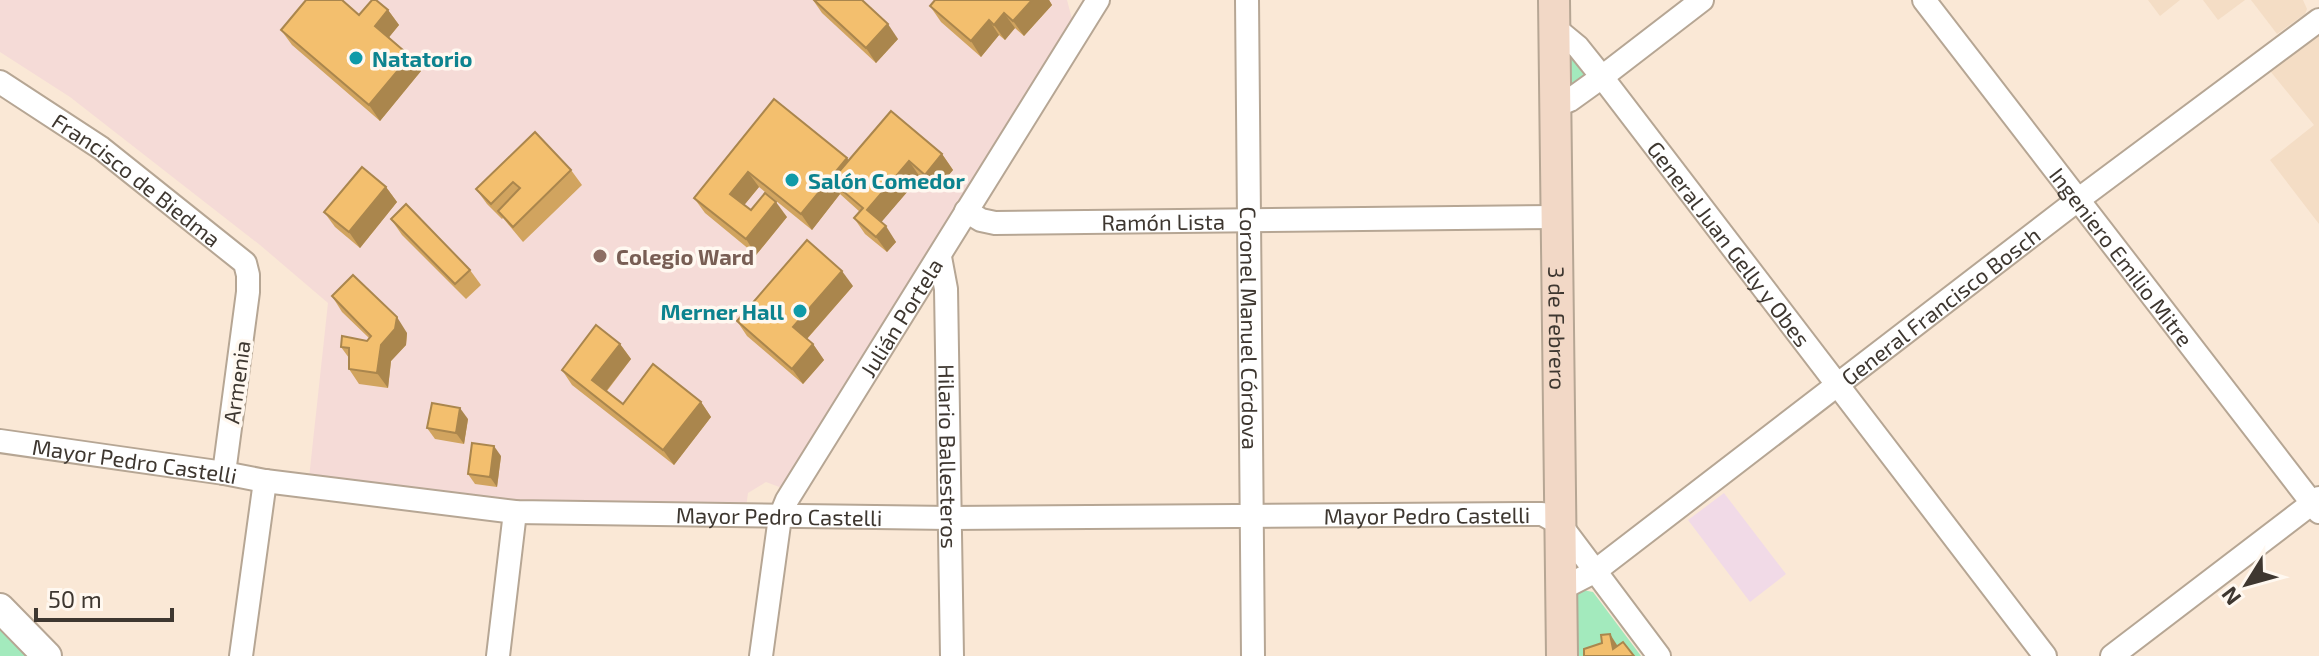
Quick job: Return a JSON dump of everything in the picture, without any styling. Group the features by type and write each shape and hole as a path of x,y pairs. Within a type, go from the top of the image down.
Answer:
{"main road":[{"name":"3 de Febrero","path":"1554,14 1562,656"}],"street":[{"name":"Coronel Manuel Córdova","path":"1247,0 1253,656"},
{"path":"1556,106 1602,77 1702,0"},
{"name":"Ingeniero Emilio Mitre","path":"1924,0 2317,504"},
{"name":"Julián Portela","path":"761,656 780,517 787,500 940,257 1092,2"},
{"name":"General Juan Gelly y Obes","path":"1554,14 2045,656"},
{"name":"General Francisco Bosch","path":"1561,589 1594,572 1838,382 2319,20"},
{"name":"Francisco de Biedma","path":"0,82 101,148 236,254 245,263 248,292"},
{"name":"Ramón Lista","path":"966,211 981,220 995,223 1557,217"},
{"name":"Hilario Ballesteros","path":"940,257 946,289 952,656"},
{"name":"Armenia","path":"224,473 248,292"},
{"name":"Mayor Pedro Castelli","path":"0,441 265,481 515,512 950,518 1542,514 1560,524"},
{"path":"241,656 265,481"},
{"path":"2112,656 2317,504"},
{"path":"498,656 515,512"},
{"path":"1560,524 1659,656"},
{"path":"0,608 47,656"}],"shaded area":[{"name":"Colegio Ward","path":"0,0 1067,0 1072,19 782,488 766,482 748,493 746,508 531,505 309,478 328,303 260,245 70,97 0,52"},
{"path":"2148,0 2180,0 2160,16"},
{"path":"2203,0 2245,0 2218,20"},
{"path":"2251,0 2303,0 2307,9 2305,14 2277,34"},
{"path":"2319,32 2319,224 2270,160 2314,125 2266,66"},
{"path":"1724,493 1786,574 1750,602 1688,520"}],"green space":[{"path":"1576,56 1589,72 1579,88 1569,86 1569,61"},
{"path":"1583,590 1593,592 1641,656 1574,656 1574,595"},
{"path":"0,618 37,656 0,656"}],"building":[{"name":"Natatorio","path":"306,0 342,0 359,15 372,0 376,0 388,10 375,26 410,56 369,105 281,30"},
{"path":"814,0 862,0 888,24 866,48"},
{"path":"935,0 1032,0 1013,21 1004,13 994,25 989,20 971,41 930,6"},
{"name":"Salón Comedor","path":"774,99 847,158 801,214 748,172 730,194 751,210 765,193 776,202 746,239 694,198"},
{"path":"891,111 942,154 925,175 909,161 867,210 886,226 876,237 854,218 863,208 831,181"},
{"path":"535,132 571,170 513,227 498,211 520,188 513,182 491,204 476,189"},
{"path":"362,167 386,187 349,232 324,212"},
{"path":"406,204 470,270 455,284 391,219"},
{"name":"Merner Hall","path":"807,240 842,271 793,327 813,344 792,369 737,321"},
{"path":"353,275 397,317 395,329 381,345 377,373 349,369 349,348 341,347 342,336 367,341 371,336 332,296"},
{"path":"596,325 620,344 592,380 623,404 653,364 701,402 663,450 562,370"},
{"path":"432,403 460,408 456,433 427,428"},
{"path":"472,443 494,446 490,477 468,474"},
{"path":"1610,634 1613,649 1623,642 1634,656 1584,656 1584,649 1602,643 1601,635"}],"place":[{"name":"Natatorio","path":"356,58"},
{"name":"Salón Comedor","path":"792,180"},
{"name":"Colegio Ward","path":"600,256"},
{"name":"Merner Hall","path":"800,311"}]}
